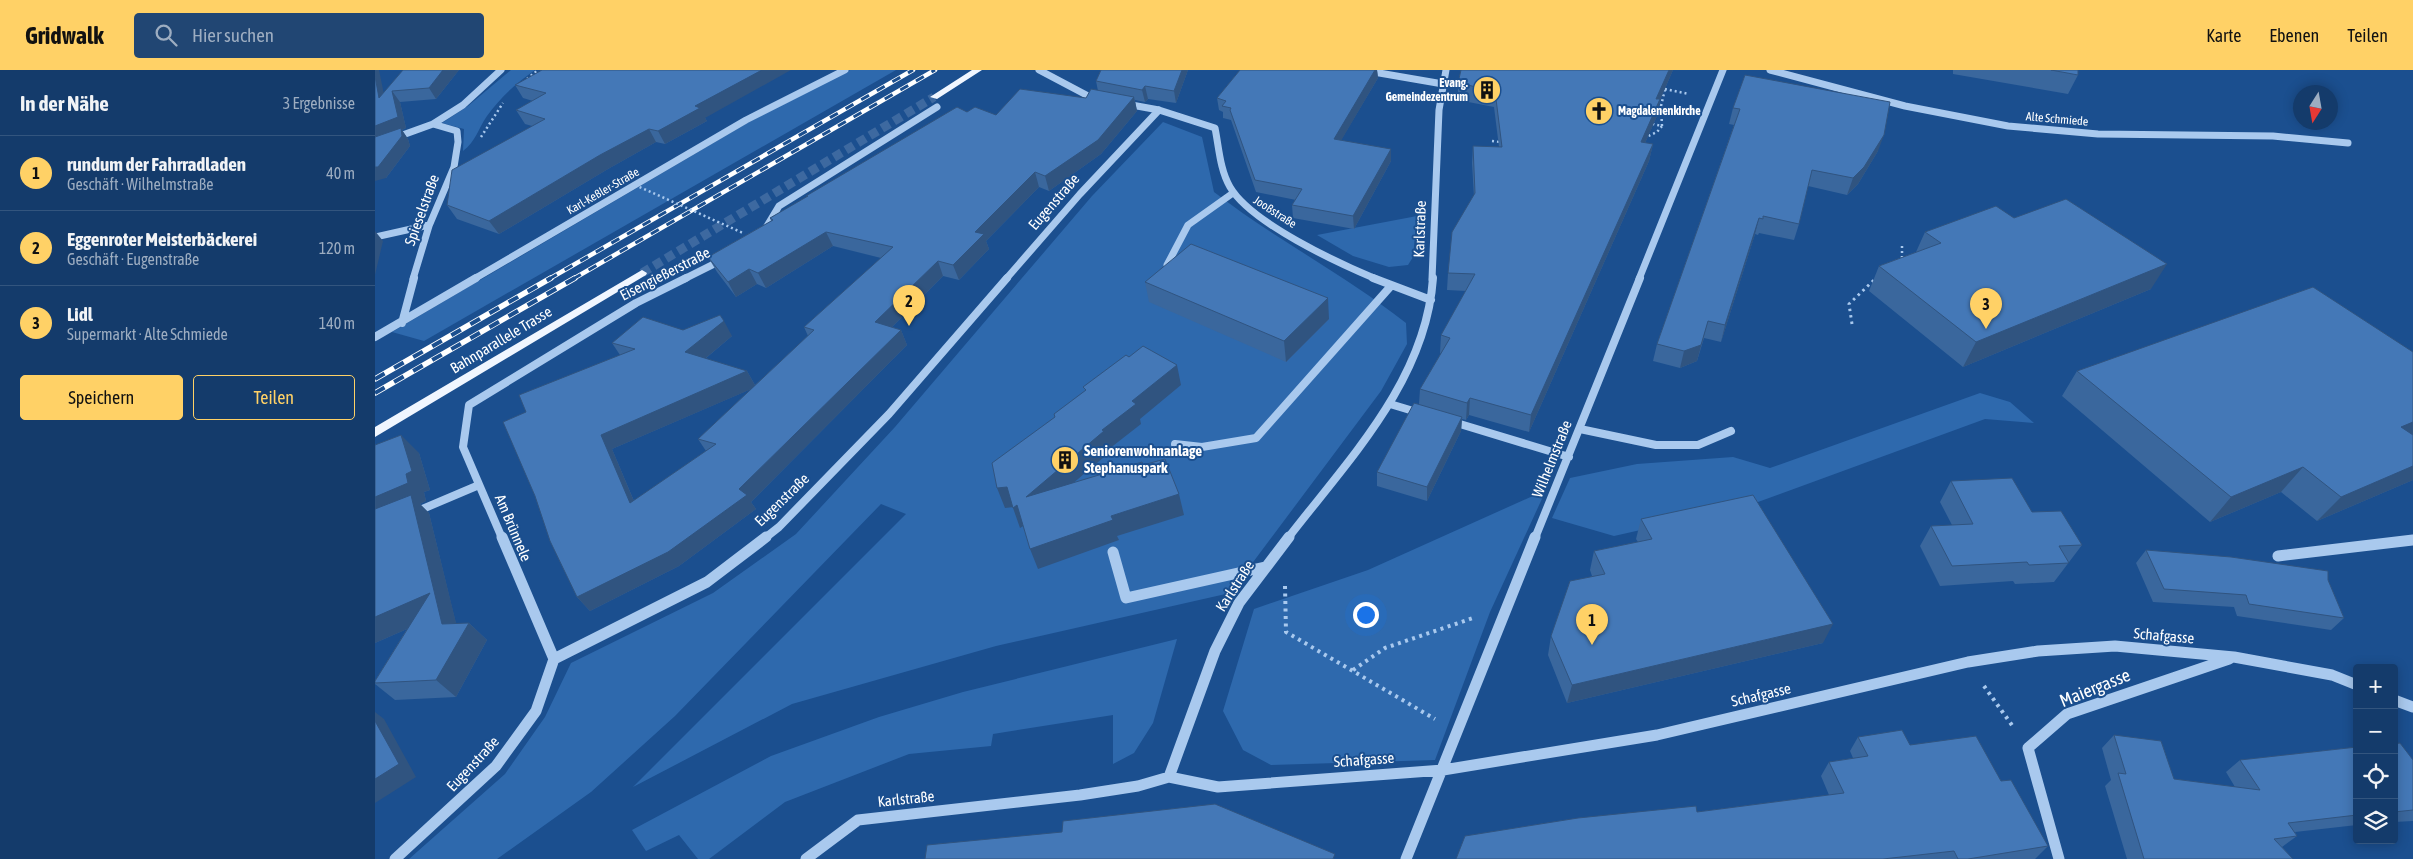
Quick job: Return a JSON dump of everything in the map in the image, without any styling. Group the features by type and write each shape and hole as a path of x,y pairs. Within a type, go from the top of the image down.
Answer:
{"main road":[{"path":"934,97 978,70"},
{"name":"Bahnparallele Trasse","path":"375,433 642,273"}],"street":[{"path":"375,145 433,124 463,105 501,70"},
{"name":"Karl-Keßler-Straße","path":"375,337 402,323 745,120 845,70"},
{"path":"1039,70 1092,98 1111,102"},
{"path":"1362,70 1443,84"},
{"name":"Karlstraße","path":"806,859 858,820 1080,795 1138,786 1169,777 1215,651 1239,602 1390,404 1417,348 1431,300 1435,241 1439,110 1446,70"},
{"name":"Wilhelmstraße","path":"1406,859 1723,70"},
{"name":"Alte Schmiede","path":"1771,70 1903,105 1961,118 2043,130 2111,134 2262,135 2348,142"},
{"name":"Jooßstraße","path":"1120,103 1159,110 1215,128 1227,182 1233,193 1247,209 1348,268 1390,286 1431,300"},
{"path":"760,239 779,206 937,107"},
{"name":"Eugenstraße","path":"395,859 496,766 536,711 554,660 707,582 779,527 889,414 1080,194 1159,110"},
{"name":"Spieselstraße","path":"402,323 429,224 456,160 459,139 457,131 433,124"},
{"path":"1169,270 1167,265 1188,225 1233,193"},
{"path":"375,236 429,224"},
{"name":"Eisengießerstraße","path":"469,406 636,303 698,274 729,256"},
{"path":"1175,444 1202,447 1256,438 1390,286"},
{"path":"1390,404 1428,415"},
{"name":"Am Brünnele","path":"469,406 463,447 554,660"},
{"path":"1437,418 1569,457"},
{"path":"1580,429 1656,445 1699,445 1731,431"},
{"path":"401,518 479,484"},
{"path":"2277,556 2413,540"},
{"path":"1113,552 1126,598 1265,568"},
{"name":"Schafgasse","path":"1169,777 1218,787 1443,770 1565,752 1657,735 1968,662 2038,651 2115,646 2234,657 2332,675 2353,683"},
{"name":"Maiergasse","path":"2028,748 2067,714 2234,657"},
{"path":"2398,701 2413,707"},
{"path":"2028,748 2059,859"}],"path":[{"path":"525,80 539,70"},
{"path":"1656,88 1712,98"},
{"path":"1640,141 1657,132 1662,126 1661,106 1665,89"},
{"path":"456,160 478,143 493,116 508,96"},
{"path":"1653,124 1662,126"},
{"path":"1492,141 1499,141 1502,144"},
{"path":"635,185 743,233"},
{"path":"1902,246 1902,267"},
{"path":"1852,324 1849,304 1875,280 1882,277"},
{"path":"1287,579 1284,607 1287,632 1457,732"},
{"path":"1353,670 1385,648 1507,605"},
{"path":"1968,662 2028,748"}],"shaded area":[{"path":"511,70 535,70 497,103 487,116 477,135 463,151 464,129 442,123 468,106"},
{"path":"850,70 896,70 424,341 392,332 749,122"},
{"path":"1163,122 1202,137 1214,192 1261,226 1359,289 1406,323 1407,344 1381,391 1230,593 996,646 792,704 633,787 906,514 881,504 675,716 591,792 497,859 409,859 505,774 545,717 571,663 713,593 796,534 895,427 1092,196"},
{"path":"1417,216 1413,257 1408,265 1389,267 1353,256 1317,235"},
{"path":"1980,393 2010,402 2034,423 1985,419 1747,506 1614,536 1552,518 1570,478 1637,464 1733,457 1770,468"},
{"path":"1546,490 1490,612 1435,760 1271,765 1243,750 1223,711 1254,609 1368,570"},
{"path":"1177,639 1153,723 1134,753 1113,764 1113,715 993,734 991,746 909,754 785,802 709,859 698,859 679,835 646,851 632,830 771,756 879,717 963,692"}],"building":[{"path":"403,70 443,70 429,88 392,91 398,117 375,126 375,76 379,98"},
{"path":"542,70 762,70 695,106 700,108 658,131 649,129 600,155 489,221 447,205 452,170 545,119 516,110 546,93 515,85"},
{"path":"1101,70 1182,70 1174,91 1145,86 1142,90 1096,81"},
{"path":"1240,70 1375,70 1334,139 1391,149 1353,216 1292,205 1302,189 1255,180 1230,110 1231,108 1222,106 1226,101 1217,98"},
{"path":"1461,70 1669,70 1656,99 1660,99 1641,142 1653,144 1531,415 1470,398 1467,403 1420,389 1450,338 1441,335 1475,274 1448,273 1452,232 1475,193 1473,146 1502,147 1495,91 1458,83"},
{"path":"2051,70 2078,70 2078,75"},
{"path":"1745,75 1890,102 1884,135 1864,167 1853,178 1812,170 1799,224 1763,216 1763,219 1759,218 1725,325 1708,321 1701,345 1684,351 1657,344 1740,109 1733,108"},
{"path":"1020,89 1086,98 1091,89 1134,97 1098,140 1045,176 1035,172 975,232 984,234 953,265 938,261 875,322 901,330 739,489 747,495 668,552 577,597 550,541 535,496 503,422 526,412 519,395 635,349 612,343 643,317 683,330 720,315 724,321 685,352 747,371 601,435 630,503 716,444 698,439 814,330 804,327 893,247 826,232 758,273 749,269 728,282 708,257 773,220 770,218 957,107 967,112 975,107 996,115"},
{"path":"401,128 402,136 378,167 375,167 375,137"},
{"path":"2066,199 2167,264 1976,342 1879,266 1941,243 1925,232 1996,206 2014,218"},
{"path":"1191,244 1328,298 1284,341 1145,282"},
{"path":"2313,287 2413,352 2413,422 2401,427 2413,435 2413,466 2341,497 2303,467 2231,497 2077,371"},
{"path":"1143,346 1177,365 1132,401 1136,404 1102,430 1104,431 1026,497 1142,462 1143,465 1165,459 1179,494 1111,516 1113,520 1030,549 1017,505 1013,508 1007,487 997,488 992,463 1055,417 1054,414 1086,390 1083,387 1126,355 1129,357"},
{"path":"1414,403 1462,417 1427,487 1377,472"},
{"path":"401,435 412,471 406,474 408,483 375,497 375,445"},
{"path":"2012,478 2032,512 2061,511 2082,545 2059,546 2069,563 2029,565 2027,562 1952,566 1931,526 1973,524 1951,481"},
{"path":"411,495 442,624 469,623 436,680 375,683 430,593 375,617 375,509"},
{"path":"1753,495 1833,624 1572,685 1551,636 1570,581 1605,574 1594,551 1652,539 1641,519"},
{"path":"2146,550 2231,557 2328,571 2328,580 2344,618 2249,604 2246,595 2164,589"},
{"path":"375,721 399,764 375,779"},
{"path":"1902,730 1910,745 1976,736 2001,781 2011,780 2048,846 1968,859 1958,859 1954,851 1883,859 1456,859 1465,836 1578,818 1696,806 1697,812 1844,793 1829,762 1868,756 1858,737"},
{"path":"2114,735 2161,741 2174,779 2260,790 2240,760 2353,747 2353,815 2288,823 2297,836 2274,839 2293,859 2144,859 2118,773 2126,774"},
{"path":"2398,743 2400,743 2413,760 2413,810 2398,812"},
{"path":"1215,804 1335,854 1333,859 925,859 927,845 1062,832 1063,821"}],"tunnel":[{"path":"642,273 934,97"}],"railway":[{"path":"549,279 913,70"},
{"path":"573,279 935,70"},
{"path":"375,379 551,278"},
{"path":"375,393 575,278"}],"place":[{"name":"Evang. Gemeindezentrum","path":"1487,90"},
{"name":"Magdalenenkirche","path":"1599,111"},
{"name":"Eggenroter Meisterbäckerei","path":"909,326"},
{"name":"Lidl","path":"1986,329"},
{"name":"Seniorenwohnanlage Stephanuspark","path":"1065,460"},
{"name":"rundum der Fahrradladen","path":"1592,645"}]}
